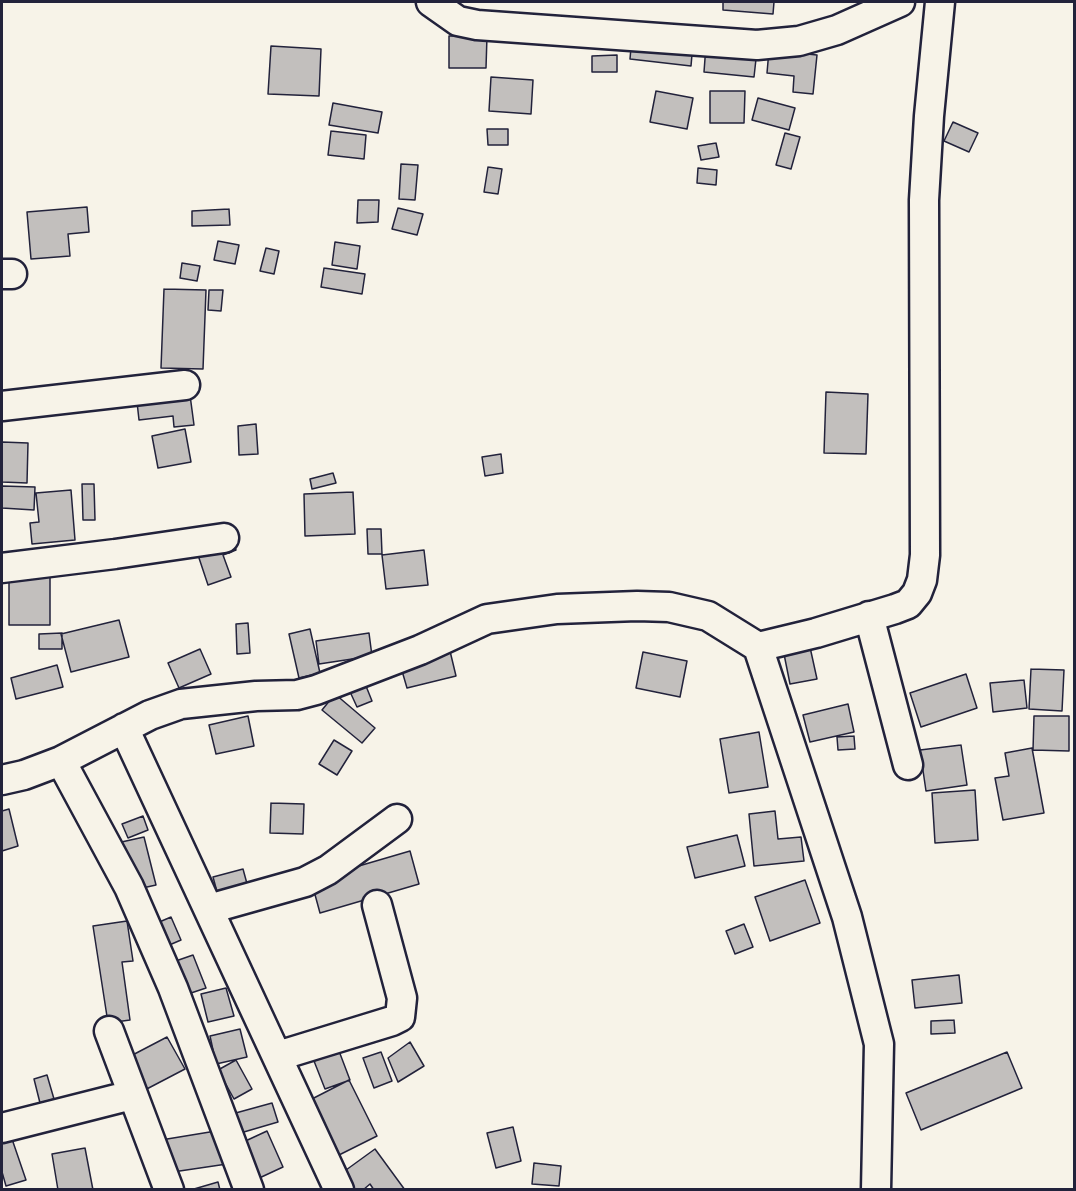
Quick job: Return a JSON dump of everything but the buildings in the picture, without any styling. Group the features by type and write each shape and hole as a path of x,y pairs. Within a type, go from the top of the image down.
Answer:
{"street":[{"path":"431,2 458,21 477,25 756,45 798,41 837,30 900,2"},
{"path":"758,647 816,633 908,604 917,593 922,580 925,555 924,200 940,2"},
{"path":"2,406 185,384"},
{"path":"2,568 224,538"},
{"path":"2,780 24,775 61,761 150,715 181,705 256,696 297,695 316,690 420,650 487,619 516,614 637,606 669,607 708,616 758,647 847,917 879,1044 876,1190"},
{"path":"869,616 908,765"},
{"path":"124,728 339,1190"},
{"path":"61,761 129,887 164,968 249,1190"},
{"path":"209,909 305,882 328,870 398,819"},
{"path":"278,1056 400,1017 402,998 377,905"},
{"path":"109,1031 169,1190"},
{"path":"2,1128 132,1095"}]}
